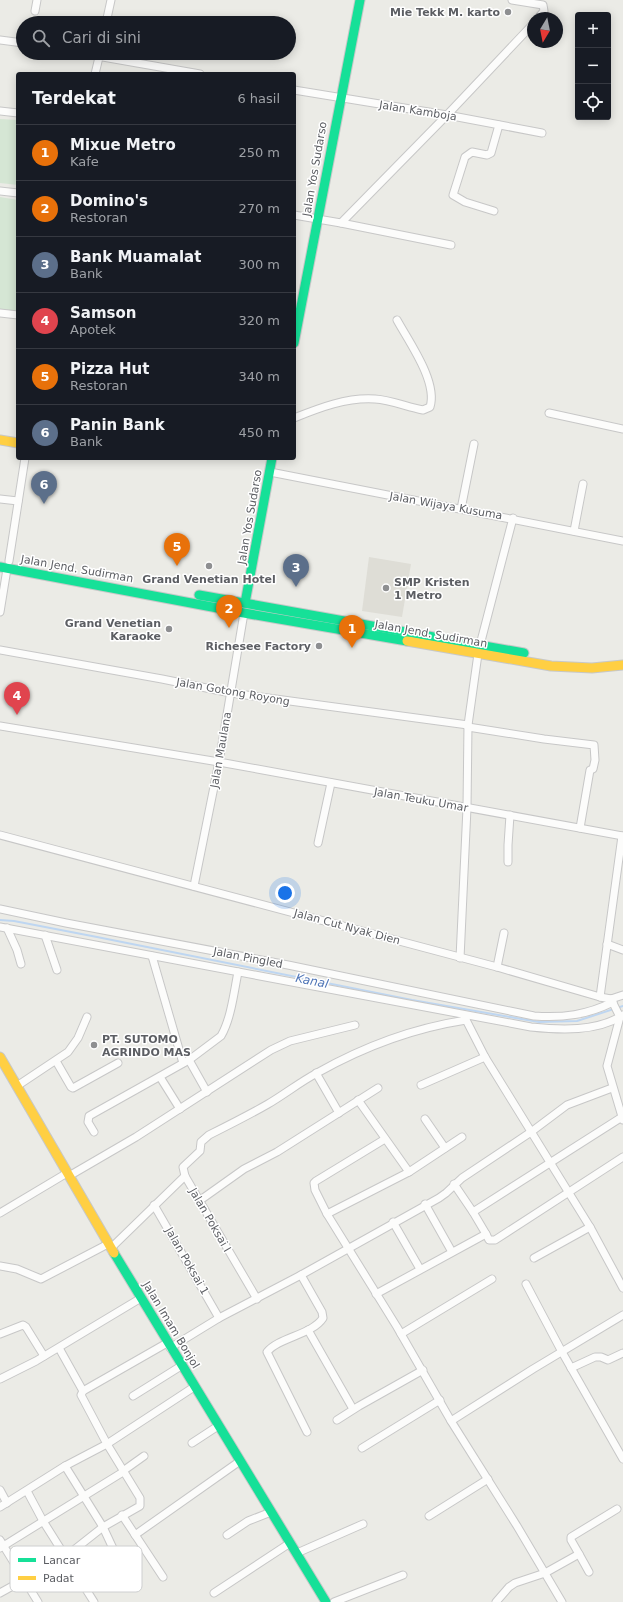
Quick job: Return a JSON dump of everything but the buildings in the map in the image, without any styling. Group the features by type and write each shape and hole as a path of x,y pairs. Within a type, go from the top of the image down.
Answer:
{"main road":[{"name":"Jalan Yos Sudarso","path":"296,333 360,0"},
{"path":"0,440 16,443"},
{"name":"Jalan Yos Sudarso","path":"244,608 272,460"},
{"name":"Jalan Jend. Sudirman","path":"4,564 417,639 478,654 541,665 572,668 601,668 623,665"},
{"name":"Jalan Jend. Sudirman","path":"417,639 480,645 558,660 587,660 623,656"},
{"name":"Jalan Imam Bonjol","path":"0,1057 3,1069 17,1086 169,1346 326,1602"}],"street":[{"path":"35,11 37,0"},
{"path":"108,16 111,0"},
{"path":"512,0 543,5 543,12"},
{"path":"341,223 447,115 527,30"},
{"path":"0,40 16,42"},
{"path":"95,72 98,60"},
{"path":"126,60 189,72"},
{"name":"Jalan Kamboja","path":"296,90 447,115 542,133"},
{"path":"0,111 16,113"},
{"path":"494,211 465,202 453,195 465,156 472,152 487,155 491,153 499,125"},
{"path":"0,191 16,193"},
{"path":"296,215 451,245"},
{"path":"0,313 16,315"},
{"path":"296,417 340,402 375,399 427,410 431,405 430,388 424,367 397,320"},
{"path":"549,413 623,429"},
{"path":"461,509 474,444"},
{"path":"0,612 4,564 18,501 25,460"},
{"name":"Jalan Wijaya Kusuma","path":"270,472 513,518 623,541"},
{"path":"574,531 583,484"},
{"path":"0,499 18,501"},
{"path":"480,645 513,518"},
{"name":"Jalan Maulana","path":"194,886 219,762 244,608"},
{"name":"Jalan Gotong Royong","path":"0,650 162,679 231,694 468,726 544,739 594,745 595,760 593,769 590,770 580,828"},
{"path":"460,958 467,808 468,726 478,654"},
{"name":"Jalan Teuku Umar","path":"0,726 219,762 622,836"},
{"path":"318,843 330,783"},
{"path":"508,862 510,815"},
{"name":"Jalan Cut Nyak Dien","path":"0,835 497,967 613,1002 623,995"},
{"path":"600,997 622,836"},
{"name":"Jalan Pingled","path":"0,910 288,965 527,1015 548,1017 575,1016 613,1002"},
{"path":"4,927 464,1017 531,1028 588,1028 620,1016"},
{"path":"4,927 17,950 21,964"},
{"path":"497,967 504,933"},
{"path":"45,935 57,970"},
{"path":"607,944 623,950"},
{"path":"152,956 186,1062 207,1092"},
{"path":"94,1132 87,1121 89,1116 186,1062 221,1036 224,1031 238,972"},
{"path":"473,1212 550,1162 623,1118 612,1088 607,1066 620,1031 620,1016 613,1002"},
{"path":"464,1017 484,1057 550,1162 567,1193 590,1227 623,1288"},
{"path":"185,1176 183,1168 200,1151 201,1142 204,1138 268,1104 316,1073 367,1048 464,1017"},
{"path":"17,1086 68,1052 87,1018"},
{"path":"0,1213 136,1137 250,1063 283,1044 355,1025"},
{"path":"421,1085 484,1057"},
{"path":"56,1061 73,1088 118,1063"},
{"path":"316,1073 339,1113"},
{"path":"160,1077 180,1109"},
{"path":"199,1201 244,1169 277,1152 378,1088"},
{"path":"79,1546 103,1527 140,1506 141,1502 83,1401 81,1395 83,1390 301,1276 446,1193 454,1184 470,1172 531,1132 567,1105 612,1088"},
{"path":"358,1100 409,1172"},
{"path":"425,1119 445,1148"},
{"path":"328,1214 409,1172 462,1137"},
{"path":"386,1139 315,1182 315,1190 328,1214 423,1370 451,1421 488,1479 562,1602"},
{"path":"454,1184 473,1212 489,1240 495,1240 623,1157"},
{"name":"Jalan Poksai I","path":"0,1266 16,1269 41,1279 110,1246 185,1176 257,1299"},
{"name":"Jalan Poksai 1","path":"154,1204 219,1318"},
{"path":"425,1204 452,1252"},
{"path":"393,1222 420,1269"},
{"path":"534,1258 590,1227"},
{"path":"376,1294 486,1234"},
{"path":"301,1276 324,1316 316,1326 286,1340 267,1352 307,1432"},
{"path":"401,1334 492,1279"},
{"path":"526,1284 562,1352 623,1459"},
{"path":"1,1376 24,1368 141,1298"},
{"path":"451,1421 623,1315"},
{"path":"0,1334 23,1325 26,1327 44,1356"},
{"path":"308,1330 353,1409"},
{"path":"58,1348 83,1390"},
{"path":"571,1368 595,1357 601,1357 608,1360 623,1353"},
{"path":"133,1396 182,1366"},
{"path":"337,1420 353,1409 423,1370"},
{"path":"0,1507 65,1466 107,1444 194,1387"},
{"path":"362,1448 440,1400"},
{"path":"192,1443 218,1426"},
{"path":"10,1558 1,1545 83,1497 123,1472 144,1456"},
{"path":"135,1535 240,1461"},
{"path":"65,1466 103,1527 112,1546"},
{"path":"429,1516 488,1479"},
{"path":"0,1490 7,1503"},
{"path":"26,1491 58,1546"},
{"path":"589,1572 571,1540 571,1537 617,1509"},
{"path":"227,1535 248,1521 271,1512"},
{"path":"122,1515 163,1577"},
{"path":"297,1553 363,1524"},
{"path":"214,1592 290,1543"},
{"path":"496,1602 514,1583 545,1573 579,1554"},
{"path":"334,1602 403,1576"},
{"path":"0,1593 10,1587"},
{"path":"32,1592 38,1602"},
{"path":"88,1592 94,1602"}],"shaded area":[{"name":"SMP Kristen 1 Metro","path":"369,557 411,564 402,617 362,611"}],"green space":[{"path":"0,119 16,120 16,185 0,183"},
{"path":"0,197 16,200 16,313 0,310"}],"waterway":[{"name":"Kanal","path":"0,920 14,921 97,937 412,1000 539,1022 577,1021 623,1006"}],"traffic: fast":[{"path":"296,333 360,0"},
{"path":"245,603 272,460"},
{"path":"0,567 244,613 407,641"},
{"path":"199,595 524,653"},
{"path":"114,1253 326,1602"}],"traffic: slow":[{"path":"0,440 16,443"},
{"path":"407,641 551,666 592,668 623,665"},
{"path":"0,1057 114,1253"}],"place":[{"name":"Mie Tekk M. karto","path":"508,12"},
{"name":"Panin Bank","path":"44,504"},
{"name":"Pizza Hut","path":"177,566"},
{"name":"Grand Venetian Hotel","path":"209,566"},
{"name":"Bank Muamalat","path":"296,587"},
{"name":"SMP Kristen 1 Metro","path":"386,588"},
{"name":"Domino's","path":"229,628"},
{"name":"Grand Venetian Karaoke","path":"169,629"},
{"name":"Richesee Factory","path":"319,646"},
{"name":"Mixue Metro","path":"352,648"},
{"name":"Samson","path":"17,715"},
{"name":"PT. SUTOMO AGRINDO MAS","path":"94,1045"}]}
